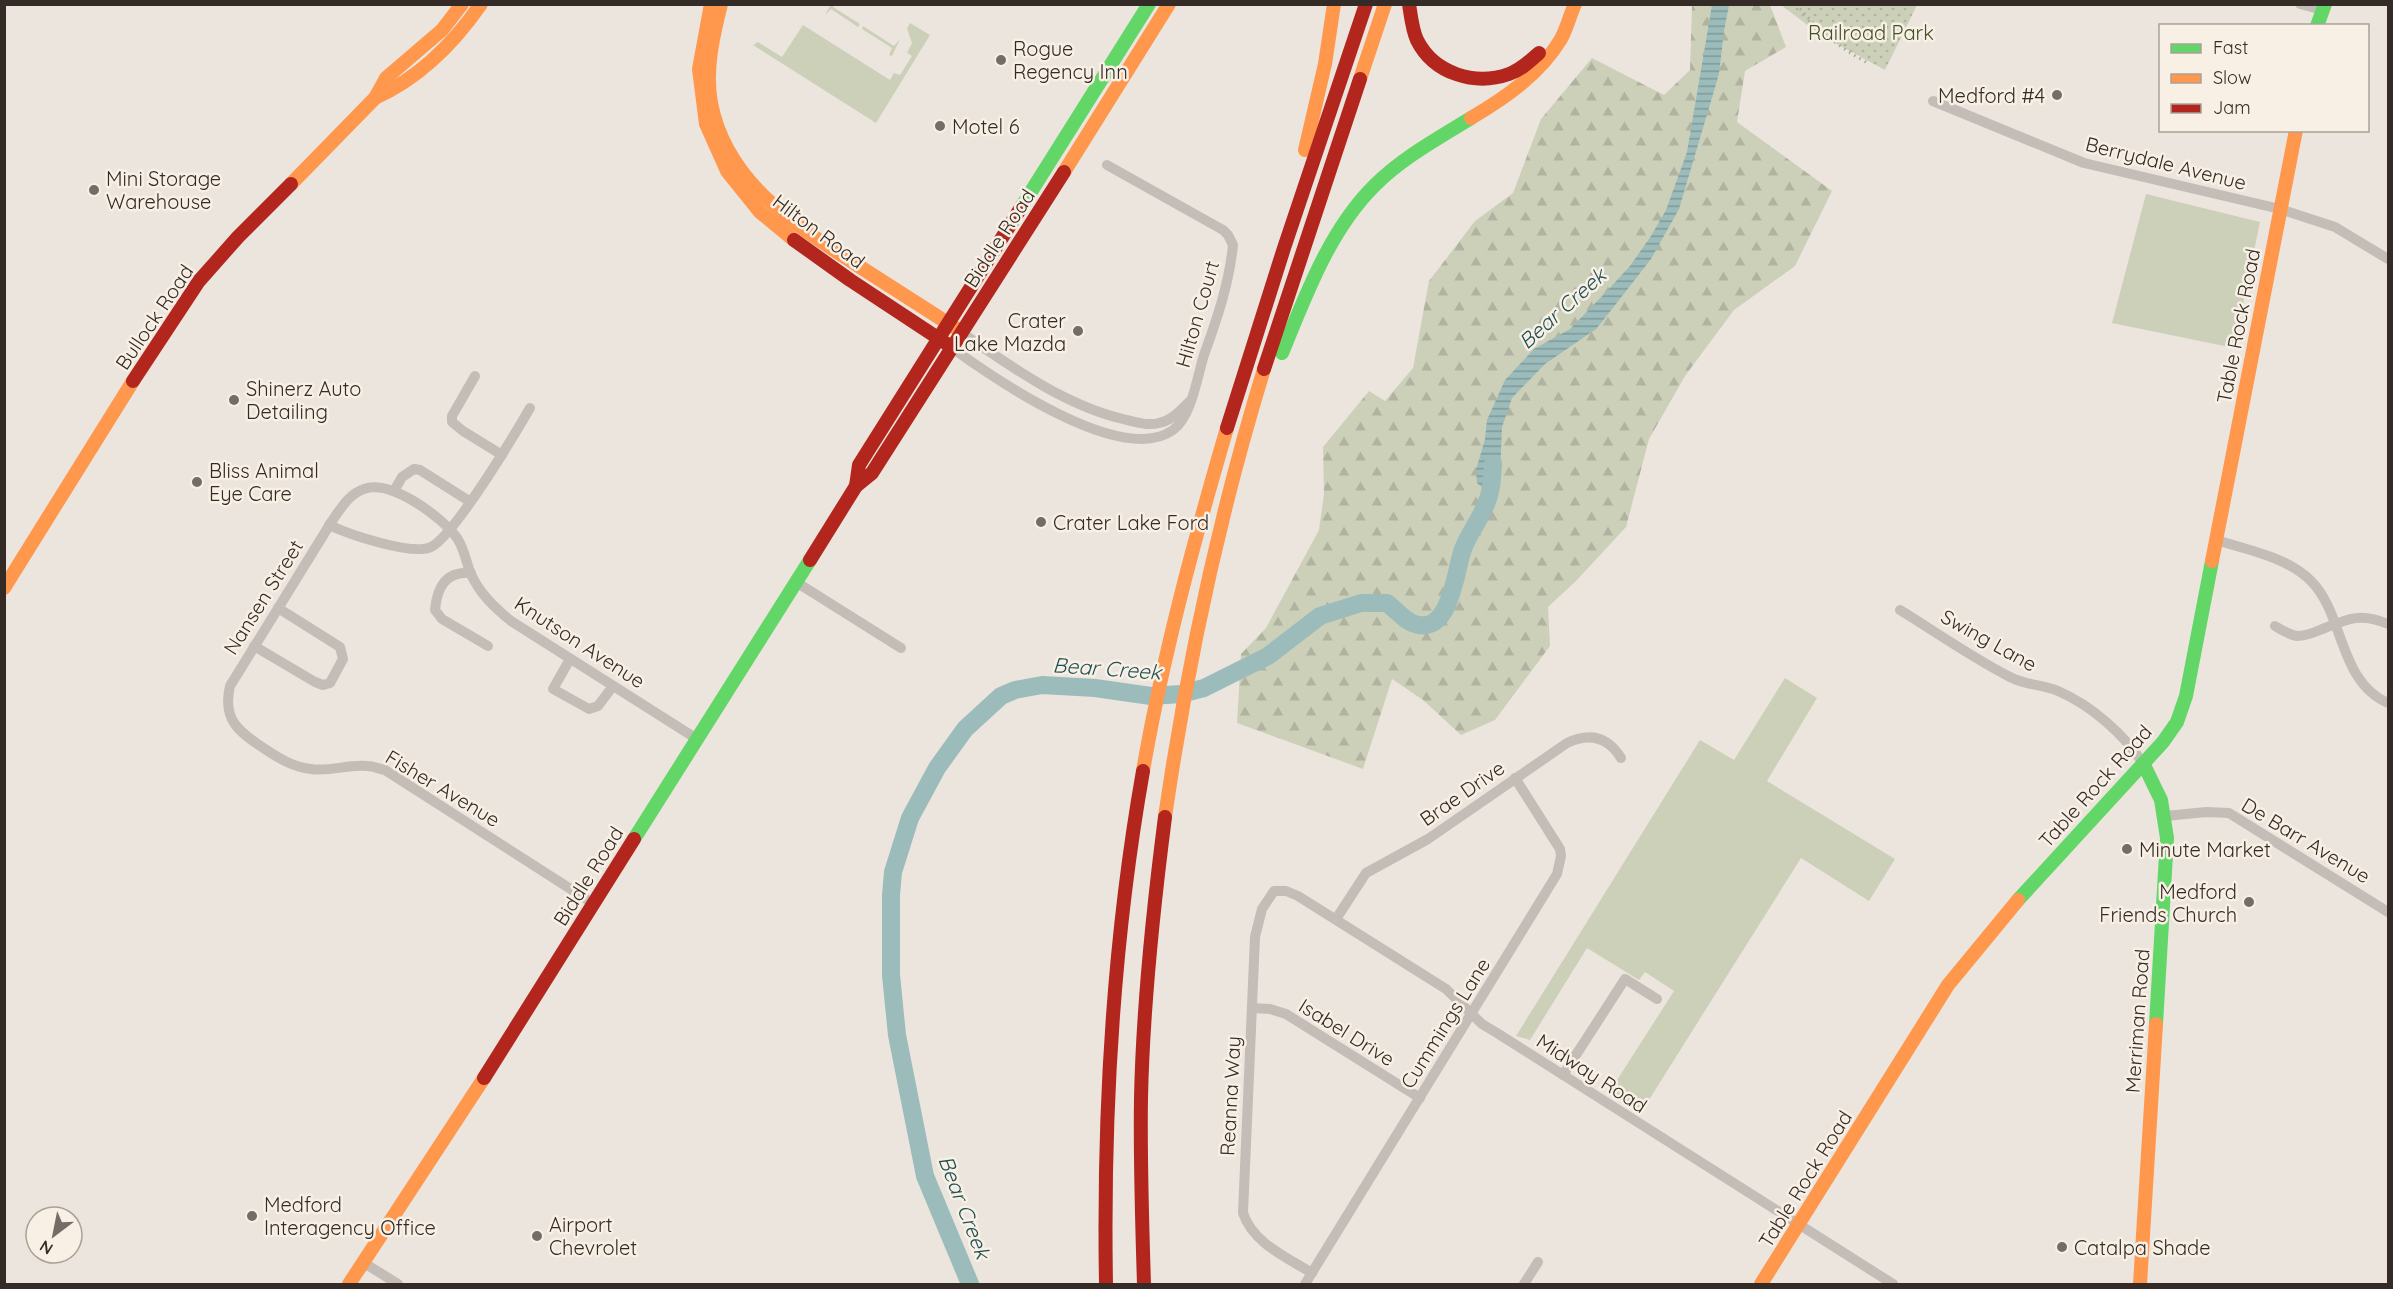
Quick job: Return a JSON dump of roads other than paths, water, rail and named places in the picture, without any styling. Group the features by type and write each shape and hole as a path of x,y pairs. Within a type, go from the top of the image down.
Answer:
{"main road":[{"name":"Bullock Road","path":"4,588 164,332 200,281 238,237 375,98 386,78 442,30 462,4"},
{"name":"Bullock Road","path":"375,98 394,90 434,57 465,26 481,4"},
{"name":"Hilton Road","path":"711,4 700,44 698,84 705,125 730,175 750,202 787,236 952,348"},
{"name":"Hilton Road","path":"722,4 710,51 709,96 720,133 733,161 762,196 798,227 962,333"},
{"name":"Biddle Road","path":"856,486 859,465 1149,4"},
{"name":"Biddle Road","path":"349,1284 412,1191 856,486 872,473 1169,4"},
{"path":"1299,206 1296,186 1323,74 1335,4"},
{"path":"1106,1284 1105,1172 1111,1022 1134,830 1151,727 1171,635 1216,466 1366,4"},
{"path":"1144,1284 1141,1149 1146,986 1151,915 1178,727 1218,536 1255,402 1385,4"},
{"path":"1409,4 1414,32 1428,56 1453,74 1481,80 1513,74 1532,61 1550,38 1561,4"},
{"path":"1255,402 1275,370 1330,244 1350,213 1399,163 1423,146 1508,96 1535,75 1556,50 1571,20 1575,4"},
{"path":"2317,24 2324,7"},
{"name":"Table Rock Road","path":"1761,1284 1948,985 2001,918 2144,765 2171,731 2186,696 2296,132"},
{"name":"Merriman Road","path":"2140,1284 2167,859 2166,816 2156,784 2144,765"}],"street":[{"path":"2300,4 2324,7"},
{"name":"Berrydale Avenue","path":"1934,101 2084,163 2280,209 2335,227 2388,259"},
{"name":"Hilton Court","path":"952,348 1046,409 1070,420 1123,437 1143,439 1163,436 1183,421 1188,413 1228,284 1232,240 1223,230 1107,165"},
{"path":"962,333 1056,394 1106,415 1144,424 1156,424 1177,415 1191,400"},
{"path":"475,376 452,416 452,422 502,455"},
{"path":"329,525 365,540 420,548 432,547 450,529 470,501 502,455 530,408"},
{"path":"394,491 402,477 414,469 420,470 470,501"},
{"name":"Knutson Avenue","path":"351,497 367,488 381,488 394,491 433,515 450,529 462,548 471,573 493,606 511,621 697,740"},
{"name":"Nansen Street","path":"234,724 228,706 230,686 329,525 351,497"},
{"path":"2216,540 2275,559 2295,568 2313,582 2354,671 2367,688 2388,704"},
{"path":"471,573 460,572 446,580 436,598 435,610 442,619 488,646"},
{"path":"796,582 901,648"},
{"path":"254,646 323,685 330,683 342,658 343,652 340,647 278,608"},
{"name":"Swing Lane","path":"1900,610 1994,669 2025,684 2057,690 2077,702 2102,719 2133,749 2144,765"},
{"path":"2275,626 2298,636 2360,616 2375,618 2388,624"},
{"path":"570,658 553,688 589,709 598,706 613,686"},
{"name":"Fisher Avenue","path":"234,724 245,736 286,762 300,767 314,770 368,766 385,770 594,903"},
{"name":"Brae Drive","path":"1336,919 1366,873 1428,839 1515,778 1576,739 1595,737 1606,740 1615,747 1621,758"},
{"name":"Cummings Lane","path":"1305,1284 1554,881 1560,867 1561,856 1556,841 1515,778"},
{"name":"De Barr Avenue","path":"2166,816 2206,812 2229,813 2388,912"},
{"name":"Midway Road","path":"1274,891 1292,893 1336,919 1446,989 1482,1024 1893,1284"},
{"name":"Reanna Way","path":"1274,891 1262,909 1257,927 1243,1213 1253,1233 1263,1242 1312,1273"},
{"path":"1563,1075 1625,979 1657,999"},
{"name":"Isabel Drive","path":"1252,1008 1270,1009 1286,1014 1420,1098"},
{"path":"1524,1284 1538,1262"},
{"path":"364,1263 398,1284"}],"water":[{"path":"1712,5 1729,5 1719,74 1679,209 1651,259 1596,329 1545,364 1512,398 1502,427 1500,475 1496,486 1484,489 1477,483 1476,470 1485,439 1487,420 1505,380 1534,349 1570,329 1607,291 1630,266 1666,210 1687,152"}],"waterway":[{"name":"Bear Creek","path":"970,1284 925,1176 897,1035 891,975 893,872 910,818 937,768 965,729 1001,696 1015,690 1042,685 1095,688 1151,696 1181,694 1204,688 1268,656 1320,616 1361,603 1387,603 1412,623 1425,625 1435,621 1449,600 1463,549 1488,499 1493,464"}],"railway":[{"path":"1796,4 1828,37 1866,62"}],"place":[{"name":"Rogue Regency Inn","path":"1001,60"},
{"name":"Medford #4","path":"2057,95"},
{"name":"Motel 6","path":"940,126"},
{"name":"Mini Storage Warehouse","path":"94,190"},
{"name":"Crater Lake Mazda","path":"1078,331"},
{"name":"Shinerz Auto Detailing","path":"234,400"},
{"name":"Bliss Animal Eye Care","path":"197,482"},
{"name":"Crater Lake Ford","path":"1041,522"},
{"name":"Minute Market","path":"2127,849"},
{"name":"Medford Friends Church","path":"2249,902"},
{"name":"Medford Interagency Office","path":"252,1216"},
{"name":"Airport Chevrolet","path":"537,1236"},
{"name":"Catalpa Shade","path":"2062,1247"}],"park label":[{"name":"Railroad Park","path":"1871,32"}]}
